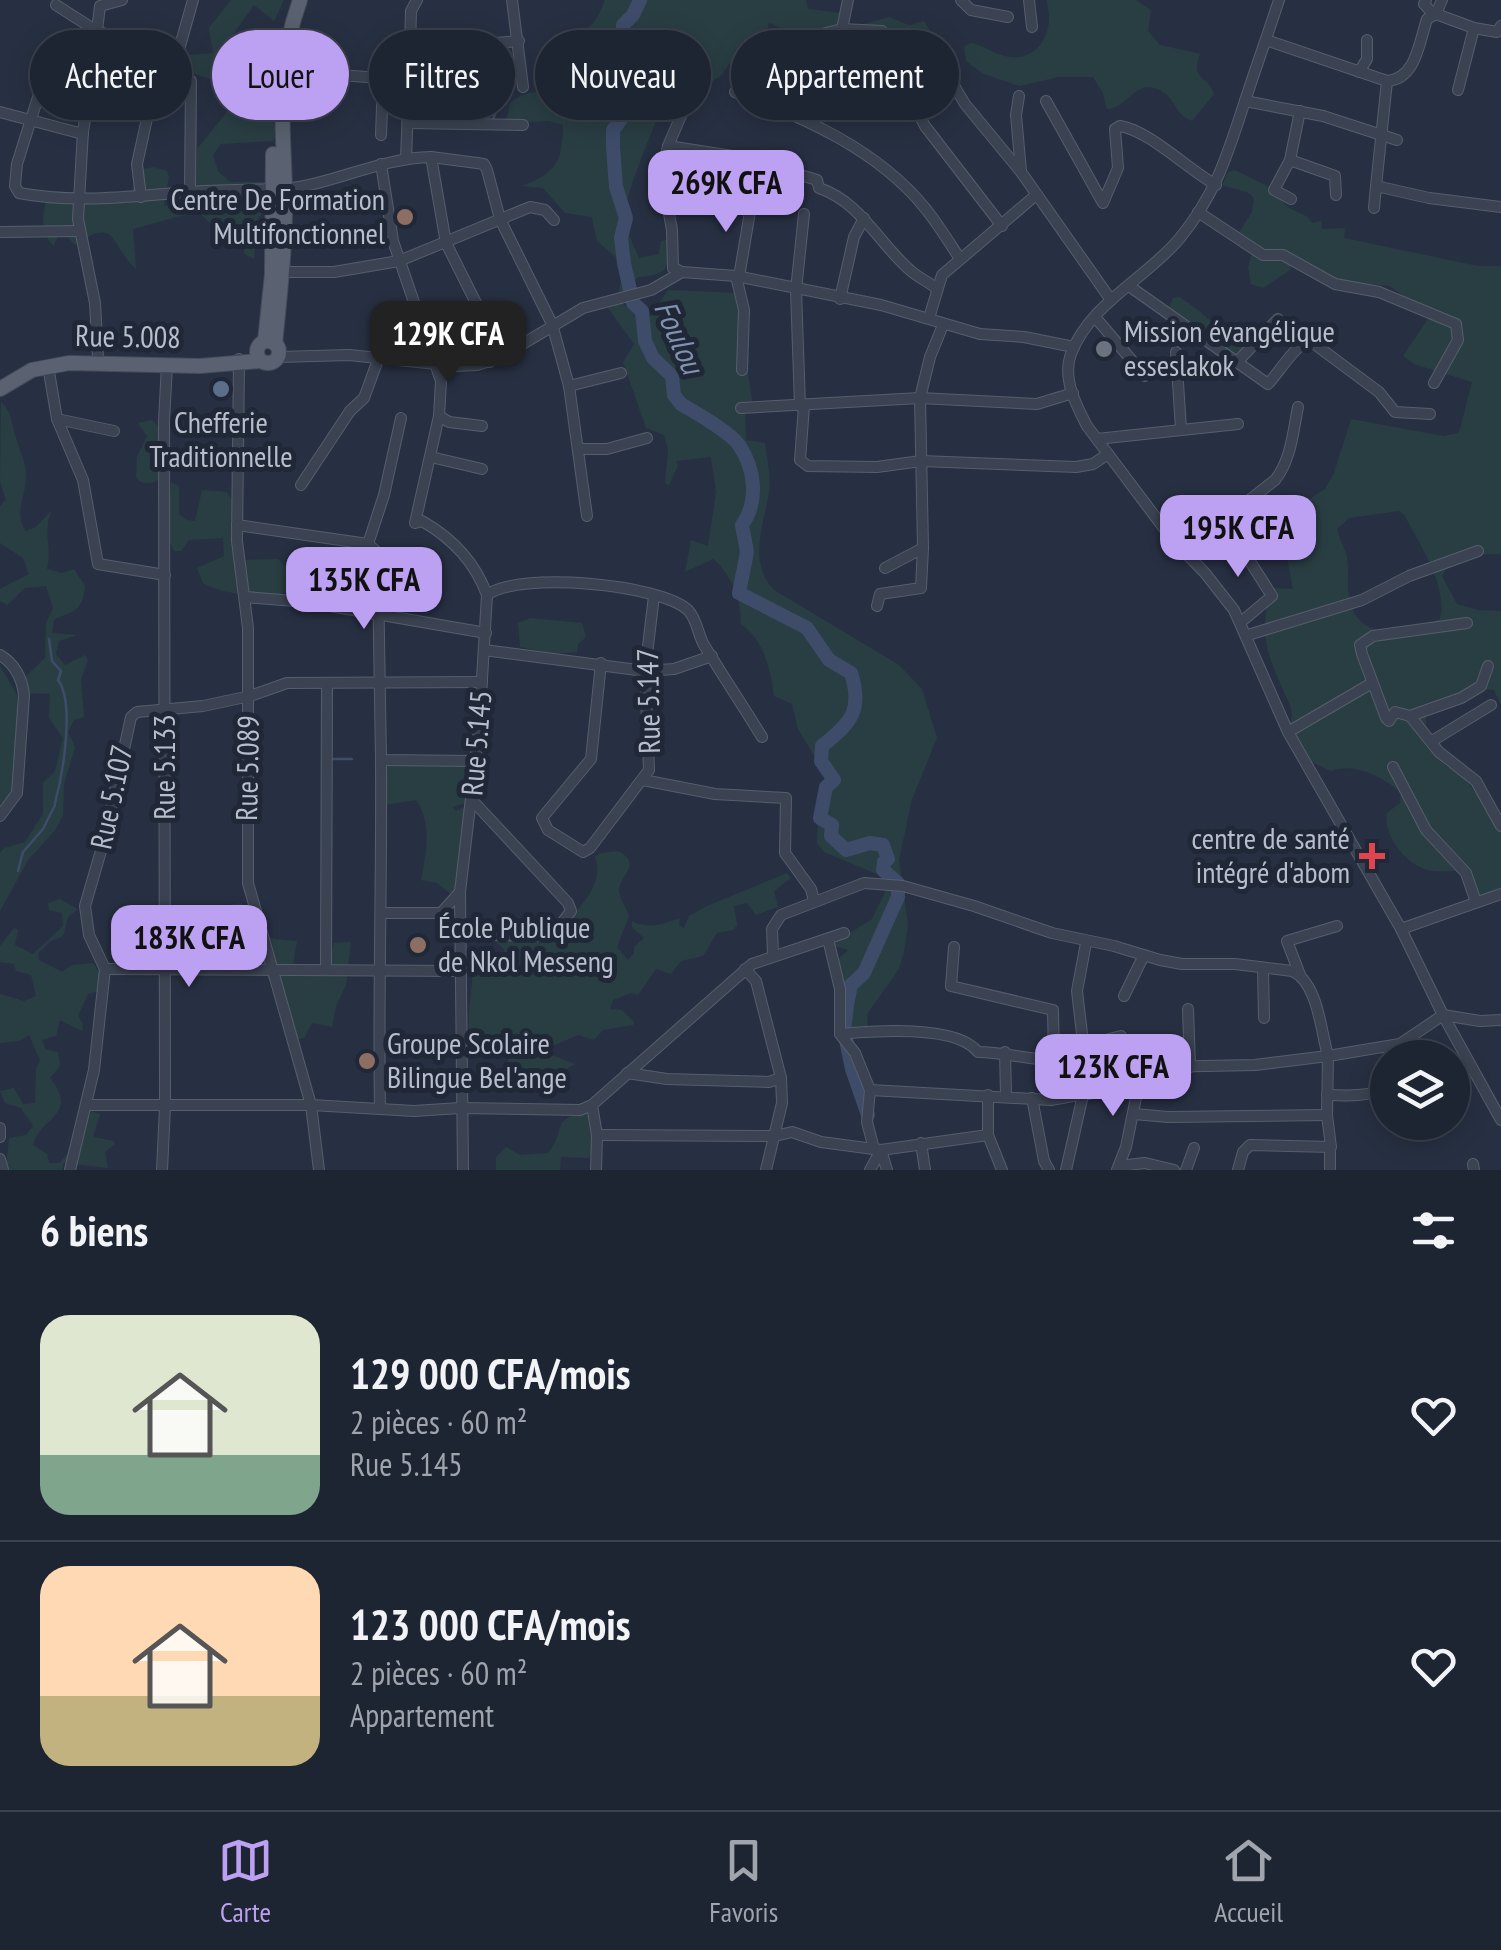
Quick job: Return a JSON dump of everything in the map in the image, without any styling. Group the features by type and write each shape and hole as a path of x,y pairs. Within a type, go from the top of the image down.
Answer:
{"main road":[{"path":"281,30 290,0"},
{"path":"289,30 300,0"},
{"path":"273,347 282,272 276,120"},
{"path":"273,347 272,274 280,189"},
{"name":"Rue 5.008","path":"0,389 14,378 48,366 240,361 259,358 259,345 273,347"},
{"name":"Rue 5.008","path":"0,381 46,361 240,361"}],"street":[{"path":"56,5 96,30 100,6 122,0"},
{"path":"184,30 193,0"},
{"path":"410,30 410,11 417,0"},
{"path":"512,0 524,87"},
{"path":"842,29 848,0"},
{"path":"961,0 971,10 1008,17"},
{"path":"1028,0 1032,27"},
{"path":"1279,0 1216,186 1179,239 1111,300 1074,347 1068,364 1072,392 1108,454 1241,622 1288,732 1400,929 1501,1120"},
{"path":"1426,0 1424,4 1434,14 1474,28 1500,31"},
{"path":"1266,40 1387,82 1404,77 1427,19 1442,0"},
{"path":"1458,90 1474,28"},
{"path":"838,30 862,30"},
{"path":"1359,72 1367,59 1367,40"},
{"path":"515,41 519,41"},
{"path":"1374,208 1387,82"},
{"path":"959,94 1021,172 1111,300"},
{"path":"1019,96 1016,115 1021,172"},
{"path":"1046,101 1102,203 1118,168 1116,128 1120,126 1139,132 1216,186"},
{"path":"1245,101 1344,121 1397,140"},
{"path":"1290,200 1274,190 1290,160 1300,111"},
{"path":"0,112 83,134"},
{"path":"32,120 17,164 16,191 78,200 310,186 406,158 484,164 500,219 552,324 569,386 587,516"},
{"path":"85,120 79,231 96,303 98,358"},
{"path":"141,197 136,164 147,120"},
{"path":"190,192 191,120"},
{"path":"381,135 382,120"},
{"path":"679,120 668,146 662,176 674,268 737,276 881,305 980,334 1024,337 1074,347"},
{"path":"804,120 896,178 925,207 960,259"},
{"path":"922,120 1002,226"},
{"path":"406,158 409,123 524,124"},
{"path":"668,146 745,158 816,180 819,188 837,194 864,218 868,228 911,271 938,289"},
{"path":"430,157 446,243 476,303 485,346 491,350 490,362"},
{"path":"1290,160 1335,176 1336,195"},
{"path":"382,164 390,229 438,364 442,392 415,523 422,521 452,539 481,577 487,595 498,586 575,581 654,596 688,610 762,737"},
{"path":"1376,186 1430,198 1501,206"},
{"path":"929,318 942,275 1036,196"},
{"path":"742,370 744,310 737,276 752,200"},
{"path":"282,272 334,272 399,261 536,207 554,220"},
{"path":"1198,212 1263,255 1283,255 1335,284 1380,292 1456,324 1458,340 1434,383"},
{"path":"804,214 796,290 803,464 876,466 921,461 1076,467 1093,464 1108,454"},
{"path":"840,299 854,237 864,218"},
{"path":"0,232 79,231"},
{"path":"273,347 456,366 490,362 552,324 598,304 632,296 682,272"},
{"path":"1129,286 1262,382 1268,384 1282,372 1298,346 1309,340 1379,392 1395,412 1430,414"},
{"path":"1096,316 1145,376"},
{"path":"1238,361 1278,319"},
{"path":"877,606 880,594 921,588 920,398 943,325"},
{"path":"1176,352 1181,430"},
{"path":"300,484 350,411 364,398 379,358"},
{"name":"Rue 5.089","path":"240,361 237,525 238,559 246,597 250,696 248,884 311,1105 320,1170"},
{"name":"Rue 5.133","path":"162,1170 167,364"},
{"path":"48,366 56,419 84,480 98,564 165,575"},
{"path":"569,386 621,373"},
{"path":"741,408 920,398 1037,404 1072,392"},
{"path":"1184,551 1275,480 1288,456 1298,407"},
{"path":"439,416 449,422 482,426"},
{"path":"368,544 384,495 401,418"},
{"path":"56,419 114,430"},
{"path":"1097,439 1238,424"},
{"path":"579,448 607,450 647,438"},
{"path":"430,456 482,469"},
{"path":"237,525 368,544 376,556 382,760 380,1108"},
{"path":"1235,538 1272,596 1241,622"},
{"path":"885,568 923,548"},
{"path":"1248,635 1362,600 1410,576 1478,551"},
{"name":"Rue 5.145","path":"462,1170 460,892 472,800 487,595"},
{"name":"Rue 5.147","path":"601,663 591,759 544,812 542,825 586,852 643,780 651,762 645,670 654,596"},
{"path":"246,597 307,602 486,634"},
{"path":"1467,623 1368,638 1360,646 1389,721 1395,712 1410,716 1439,752 1476,781 1500,821"},
{"path":"484,650 645,670 674,670 712,656"},
{"path":"0,655 15,668 24,695 17,792 0,816"},
{"path":"1410,716 1476,690 1486,678 1488,666"},
{"name":"Rue 5.107","path":"71,1170 88,1105 105,969 89,935 85,906 105,837 127,723 137,712 203,706 287,683 482,682"},
{"path":"1288,732 1372,684"},
{"path":"326,970 327,685"},
{"path":"1432,741 1491,705"},
{"path":"382,760 475,761"},
{"path":"1393,767 1426,830 1466,872 1476,902"},
{"path":"643,780 715,794 786,798 785,853 811,889 814,902"},
{"path":"459,934 543,936 558,928 571,911 568,903 472,800"},
{"path":"773,954 775,920 864,883 899,885 1086,943 1114,946 1182,964 1236,964 1300,974"},
{"path":"441,913 460,892"},
{"path":"1400,929 1501,894"},
{"path":"382,912 460,913"},
{"path":"1238,1170 1243,1152 1250,1146 1331,1146 1328,1056 1310,992 1287,941 1337,926"},
{"path":"88,1105 580,1110 592,1106 745,968 773,954 844,934"},
{"path":"828,938 840,989 840,1034 855,1053 870,1090 867,1122 887,1170"},
{"path":"1066,1170 1086,1095 1078,991 1086,943"},
{"path":"954,947 951,986 1055,1013 1054,1060 1062,1098"},
{"path":"1124,996 1144,955"},
{"path":"745,968 756,980 781,1078 782,1103 766,1170"},
{"path":"105,969 459,971"},
{"path":"1263,969 1264,1018"},
{"path":"1188,1010 1190,1067"},
{"path":"1442,1014 1480,1022 1501,1020"},
{"path":"1409,1040 1442,1014"},
{"path":"840,1034 917,1032 965,1041 978,1052 1054,1060"},
{"path":"1082,1046 1121,1036"},
{"path":"1004,1052 1006,1095"},
{"path":"870,1090 1062,1098 1118,1088 1154,1067 1255,1065 1370,1053"},
{"path":"628,1073 684,1080 770,1082 781,1078"},
{"path":"1140,1078 1118,1168 1145,1163 1174,1170"},
{"path":"1327,1096 1370,1093"},
{"path":"988,1096 988,1135 1002,1170"},
{"path":"1032,1098 1049,1170"},
{"path":"592,1106 598,1134 596,1170"},
{"path":"1134,1114 1327,1115"},
{"path":"0,1128 0,1138"},
{"path":"598,1134 775,1136 792,1132 821,1142 877,1150 988,1135"},
{"path":"921,1143 925,1170"},
{"path":"1186,1170 1194,1148"},
{"path":"870,1170 877,1150"},
{"path":"1330,1152 1330,1170"},
{"path":"0,1159 3,1170"}],"green space":[{"path":"231,0 284,0 274,21 254,5 236,30 212,30 212,47 209,28"},
{"path":"605,0 806,0 808,9 849,14 847,23 853,27 889,17 909,25 924,21 930,30 788,30 769,23 767,30 731,30 731,66 729,64 711,82 711,30 582,30 597,17"},
{"path":"1046,0 1136,0 1151,10 1148,31 1160,45 1200,54 1198,74 1214,94 1192,121 1157,89 1142,88 1107,109 1093,77 1059,77 1019,86 982,73 966,61 964,47 970,43 1014,57 1034,51 1042,43 1049,23"},
{"path":"212,53 212,80 192,73 192,55"},
{"path":"535,92 535,120 656,120 633,180 625,220 639,258 659,254 661,241 667,240 669,257 665,269 638,277 617,301 622,275 620,261 597,241 592,217 565,213 543,188 522,186 543,176 555,164 563,125 548,121 506,123 515,120 515,100"},
{"path":"220,120 273,120 273,141 221,144 213,155 218,171 230,182 266,182 273,201 258,218 254,259 244,254 245,229 229,220 212,225 198,211 133,229 136,269 106,233 89,236 75,245 60,229 54,246 49,241 44,222 48,196 72,193 125,202 144,169 167,171 164,206 191,203 196,198 197,149"},
{"path":"1235,170 1267,186 1289,208 1312,223 1321,221 1322,229 1345,228 1344,238 1478,266 1501,266 1501,554 1453,555 1442,576 1457,604 1501,611 1501,705 1494,690 1468,688 1426,714 1426,729 1431,747 1444,765 1463,776 1501,832 1501,894 1473,903 1465,870 1433,871 1406,858 1393,841 1387,822 1387,813 1400,803 1401,793 1386,781 1349,768 1331,771 1303,758 1287,731 1291,708 1265,636 1273,588 1293,589 1285,547 1271,524 1325,489 1351,419 1443,436 1459,433 1472,382 1414,364 1403,356 1430,316 1390,286 1339,282 1297,257 1290,270 1263,288 1251,284 1248,268 1253,248 1238,234 1252,212 1254,198 1222,185 1228,172","holes":["1399,511 1436,580 1440,619 1396,630 1369,627 1352,608 1347,560 1337,529 1349,518"]},
{"path":"668,290 737,293 752,401 745,412 746,440 765,443 769,474 759,555 766,579 774,590 899,665 922,689 937,738 912,799 899,860 908,925 904,951 899,969 867,1014 868,1031 840,1034 833,964 848,950 831,945 872,919 891,880 824,852 817,843 819,795 826,775 798,729 792,704 774,696 765,656 741,624 737,597 725,572 713,559 685,572 691,540 708,546 716,492 711,457 676,461 678,465 669,485 665,483 668,450 664,435 646,428 623,362 634,344 608,308 617,301 646,317 651,316"},
{"path":"1179,297 1245,349 1233,365 1219,360 1204,340 1167,313 1173,298"},
{"path":"1,402 10,414 25,466 22,525 26,531 36,527 51,511 47,569 62,573 74,569 85,586 79,606 54,620 52,633 77,635 59,641 56,654 65,665 85,655 88,660 81,680 84,717 74,720 68,732 75,747 64,784 63,815 56,829 28,860 0,911 0,853 25,842 43,814 43,783 55,771 63,738 49,718 50,694 28,693 23,679 45,658 46,623 53,608 46,586 25,588 7,605 0,601 0,589 29,574 23,558 0,543 0,506 6,500 0,481"},
{"path":"152,420 160,428 158,480 146,483 136,477 137,457 147,436 138,423"},
{"path":"171,482 179,486 179,514 187,520 195,521 202,490 227,492 233,502 239,560 278,559 290,571 288,592 245,595 203,583 197,568 224,556 223,538 189,540 181,551 174,551 167,536"},
{"path":"531,618 582,623 586,637 578,644 577,652 553,654 520,647 518,623"},
{"path":"0,666 17,695 17,793 0,804"},
{"path":"385,762 468,766 471,771 466,803 452,807 468,811 461,833 471,847 452,895 437,883 421,880 427,839 425,819 416,800 384,805"},
{"path":"618,851 629,861 619,893 629,916 617,947 628,960 644,938 632,927 632,921 650,926 680,918 679,925 684,928 689,916 707,906 787,873 791,878 774,891 778,907 756,915 747,903 734,906 737,925 733,930 717,933 703,956 681,961 671,974 656,969 638,995 631,993 613,1000 610,1009 622,1010 633,1025 603,1030 594,1040 578,1035 550,1047 549,1054 575,1064 549,1076 524,1076 507,1065 510,1052 505,1037 481,1036 469,1030 472,964 506,963 504,949 492,938 529,932 531,926 576,932 571,918 595,882 595,857"},
{"path":"60,899 78,909 68,917 63,936 38,953 39,960 62,972 72,965 93,963 102,977 99,991 88,994 78,1015 82,1031 60,1020 56,1036 42,1040 45,1049 58,1052 60,1066 50,1078 61,1100 60,1108 33,1145 47,1154 49,1163 59,1163 92,1111 100,1115 93,1137 115,1144 105,1152 108,1168 64,1163 62,1170 6,1170 9,1138 26,1135 33,1126 21,1108 5,1103 0,1091 14,1088 23,1104 35,1103 40,1060 29,1035 19,1041 0,1043 0,994 24,1001 36,996 31,975 16,971 14,964 0,962 0,946 14,928 18,930 15,945 33,954 63,926 62,913 49,910 48,903"},
{"path":"242,903 255,930 275,939 297,941 293,966 301,973 325,976 334,943 351,942 346,985 332,1027 312,1023 304,1038 298,1039 286,1009 259,963 184,962 170,956 178,940 205,951 217,946 223,927 208,919 208,908"},
{"path":"586,1111 590,1116 593,1150 589,1158 561,1157 560,1170 496,1170 496,1157 506,1147 520,1155 548,1153 563,1122"}],"waterway":[{"name":"Foulou","path":"640,0 623,25 632,64 633,103 613,130 616,187 626,218 621,238 633,303 642,311 645,341 653,358 672,376 674,395 734,440 749,464 753,495 742,525 747,552 739,593 807,628 829,660 851,673 856,697 852,715 822,746 821,761 834,780 826,787 820,818 832,825 831,836 846,850 870,843 883,845 888,859 883,870 898,883 898,897 864,973 851,985 847,1005 844,1030 868,1115"},
{"path":"49,639 52,661 61,671 58,680 67,721 55,803"},
{"path":"333,759 352,759"},
{"path":"18,871 23,852 43,829 55,805"}],"place":[{"name":"Centre De Formation Multifonctionnel","path":"405,217"},
{"name":"Mission évangélique esseslakok","path":"1104,349"},
{"name":"Chefferie Traditionnelle","path":"221,389"},
{"name":"centre de santé intégré d'abom","path":"1372,856"},
{"name":"École Publique de Nkol Messeng","path":"418,945"},
{"name":"Groupe Scolaire Bilingue Bel'ange","path":"367,1061"}]}
